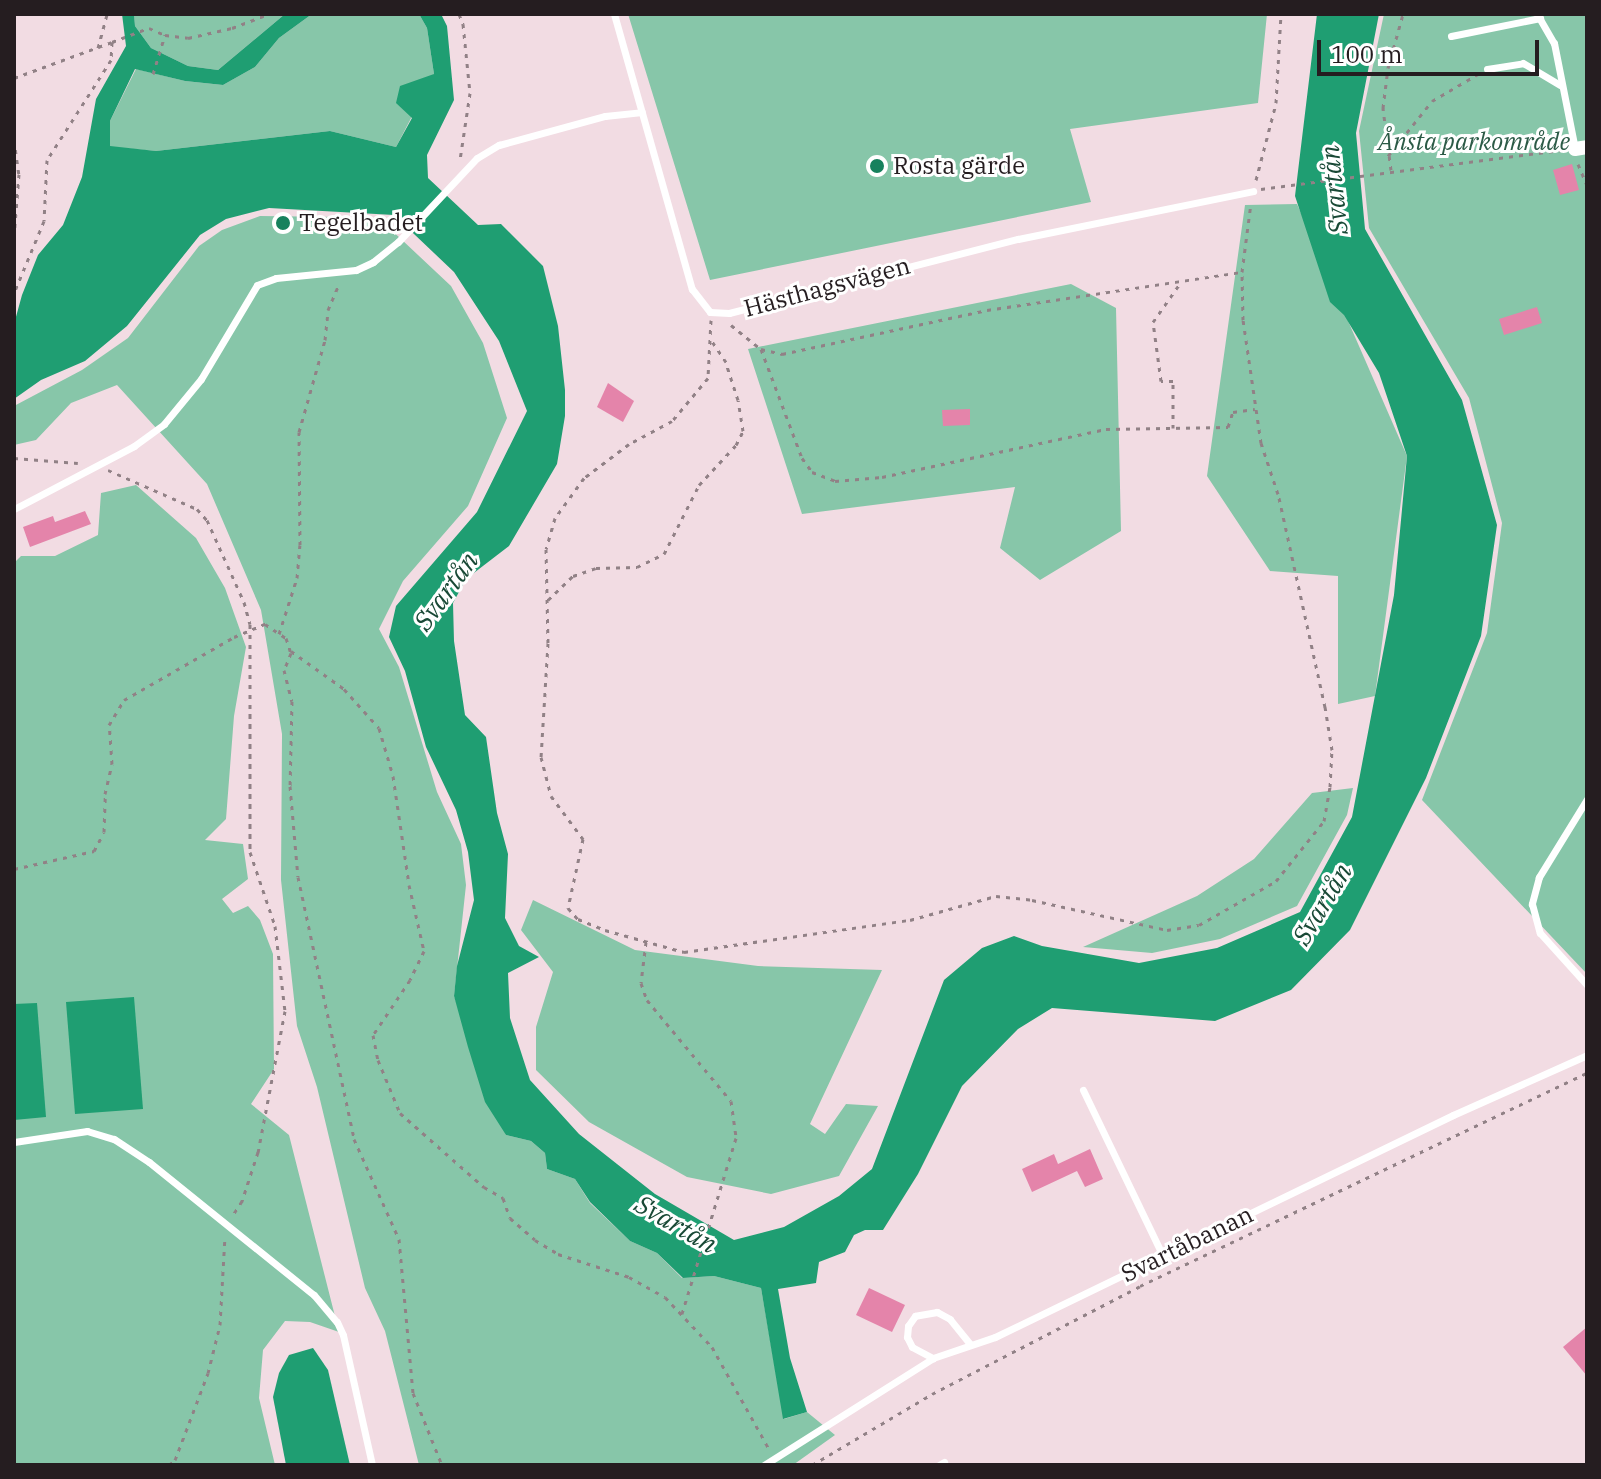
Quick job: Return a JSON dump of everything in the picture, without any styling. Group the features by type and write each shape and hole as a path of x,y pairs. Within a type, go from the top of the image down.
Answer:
{"lane":[{"name":"Hästhagsvägen","path":"614,14 692,289 710,312 729,313 1018,239 1253,191"},
{"path":"1451,36 1539,16 1554,43 1560,85 1581,148"},
{"path":"1487,69 1523,63 1560,85"},
{"path":"14,509 134,446 182,406 257,285 276,278 343,273 373,262 398,242 477,158 499,145 605,116 642,112"},
{"path":"1587,799 1539,877 1532,904 1540,933 1587,985"},
{"path":"764,1465 933,1358 995,1337 1453,1115 1587,1055"},
{"path":"1083,1090 1163,1256"},
{"path":"14,1142 87,1131 100,1133 149,1162 314,1295 337,1322 348,1352 372,1465"},
{"path":"933,1358 921,1355 907,1337 908,1326 915,1316 937,1312 950,1319 970,1344"}],"path":[{"path":"98,48 107,14"},
{"path":"14,78 141,30 149,28 165,35 188,38 232,28 269,14"},
{"path":"459,14 463,24 470,93 460,158 463,175"},
{"path":"710,312 708,378 672,421 629,444 584,478 555,518 546,549 548,601 541,757 551,796 583,839 568,908 578,919 684,952 910,920 996,896 1032,900 1167,930 1199,925 1276,881 1324,821 1330,787 1332,750 1306,614 1255,409 1243,320 1242,272 1253,191 1276,103 1281,14"},
{"path":"1391,170 1384,90 1403,14"},
{"path":"153,74 165,35"},
{"path":"14,293 44,221 47,160 111,60 112,42"},
{"path":"1388,156 1432,101 1487,69"},
{"path":"14,140 19,174 14,238"},
{"path":"1253,191 1391,170 1581,148 1587,185"},
{"path":"710,312 761,349 782,354 987,310 1242,272"},
{"path":"279,634 297,578 299,432 325,340 328,310 343,273"},
{"path":"1173,429 1173,381 1161,381 1153,322 1181,282"},
{"path":"548,601 573,576 596,568 637,567 664,554 699,485 736,445 743,431 738,400 726,362 711,340"},
{"path":"761,349 802,458 812,472 835,481 882,477 1106,429 1228,427 1233,412 1255,409"},
{"path":"14,458 95,464 197,509 207,520 244,602 250,631 250,852 275,926 285,1011 258,1152 242,1201 226,1225 220,1325 208,1373 175,1460 169,1465"},
{"path":"14,869 94,851 104,832 105,794 112,764 109,725 124,700 265,624 279,634 289,648 344,689 379,728 393,776 409,885 424,951 410,980 373,1035 378,1060 400,1113 484,1187 503,1198 510,1218 535,1240 558,1254 629,1277 665,1297 712,1347 773,1459"},
{"path":"289,648 284,670 292,701 290,786 298,877 354,1139 399,1239 413,1393 442,1465"},
{"path":"646,941 641,983 647,1000 731,1101 736,1138 682,1314"},
{"name":"Svartåbanan","path":"812,1465 932,1394 1140,1286 1587,1073"}],"green space":[{"path":"134,14 285,14 218,70 188,66 151,48 135,26"},
{"path":"312,14 419,14 427,28 434,74 396,147 330,131 156,151 110,147 110,121 136,69 185,81 223,85 255,67 279,38"},
{"name":"Rosta gärde","path":"628,14 1267,14 1258,103 1070,129 1091,202 710,280"},
{"name":"Ånsta parkområde","path":"1384,14 1587,14 1587,974 1422,800 1487,633 1502,523 1469,398 1369,228 1359,131"},
{"path":"1297,204 1407,456 1375,696 1338,704 1338,576 1270,571 1207,476 1245,205"},
{"path":"260,216 339,217 385,224 451,286 483,343 507,418 468,506 403,581 379,629 399,667 437,792 461,844 466,885 454,996 506,1135 531,1141 545,1153 547,1169 575,1179 590,1203 630,1241 657,1253 682,1278 714,1276 761,1288 784,1419 807,1412 835,1435 793,1465 419,1465 385,1331 365,1288 317,1087 297,1026 281,880 282,734 261,610 207,484 117,385 71,403 36,440 14,445 14,406 82,370 128,338 199,246 222,230"},
{"path":"1071,284 1116,308 1121,531 1040,580 1000,548 1015,487 802,514 748,349"},
{"path":"136,485 196,538 225,588 246,647 234,716 226,819 205,840 243,844 248,879 222,899 233,913 248,906 260,920 273,954 274,1069 251,1104 289,1135 339,1332 310,1322 285,1321 263,1350 259,1398 275,1465 14,1465 14,563 21,556 55,556 98,535 101,493"},
{"path":"1353,788 1347,815 1297,906 1220,939 1152,953 1083,947 1197,896 1254,859 1312,793"},
{"path":"533,900 635,950 758,966 882,970 810,1124 825,1134 846,1104 878,1106 839,1176 771,1194 687,1177 589,1122 536,1070 536,1027 553,972 521,930"}],"water":[{"name":"Svartån","path":"122,14 134,14 135,26 151,48 188,66 218,70 285,14 312,14 279,38 255,67 223,85 185,81 135,69 110,121 110,146 156,151 330,131 396,147 412,118 396,103 400,86 434,74 427,28 419,14 441,14 447,26 454,100 427,155 428,178 478,225 501,224 543,266 558,326 565,390 565,416 557,464 509,546 466,579 453,603 454,641 465,715 486,737 497,813 508,854 505,918 519,946 539,957 508,973 510,1018 530,1080 579,1134 655,1194 734,1240 784,1227 839,1196 872,1169 944,980 982,948 1014,936 1042,946 1139,963 1217,948 1300,912 1352,817 1394,595 1407,456 1379,373 1344,315 1330,302 1295,196 1317,14 1379,14 1356,133 1365,229 1462,400 1497,525 1481,636 1426,778 1350,930 1291,990 1215,1021 1052,1008 1018,1029 962,1086 918,1174 883,1230 865,1230 854,1235 845,1252 819,1262 816,1283 778,1289 790,1358 807,1412 783,1419 761,1288 714,1276 683,1278 657,1253 630,1241 590,1202 575,1179 547,1169 545,1153 531,1141 506,1135 485,1102 454,996 457,966 474,900 468,852 456,810 426,747 405,671 389,637 396,606 477,512 527,411 499,341 454,272 394,215 269,208 226,219 200,235 127,326 85,361 41,380 14,399 14,324 22,295 38,255 63,225 82,177 96,99 126,46"},
{"path":"134,997 143,1109 75,1114 66,1002"},
{"path":"37,1003 46,1117 14,1120 14,1004"},
{"path":"313,1348 328,1370 350,1465 286,1465 273,1397 279,1373 289,1355"}],"building":[{"path":"1572,164 1579,190 1560,195 1553,170"},
{"path":"1537,307 1542,323 1504,335 1499,319"},
{"path":"608,383 634,401 623,422 597,407"},
{"path":"970,409 970,425 943,426 942,410"},
{"path":"85,511 91,524 30,547 23,527 53,516 55,522"},
{"path":"1090,1149 1103,1179 1085,1187 1077,1171 1032,1192 1022,1169 1054,1154 1058,1164"},
{"path":"869,1288 905,1305 892,1332 856,1315"},
{"path":"1587,1327 1587,1376 1563,1347"}],"place":[{"name":"Rosta gärde","path":"877,166"},
{"name":"Tegelbadet","path":"283,223"}]}
